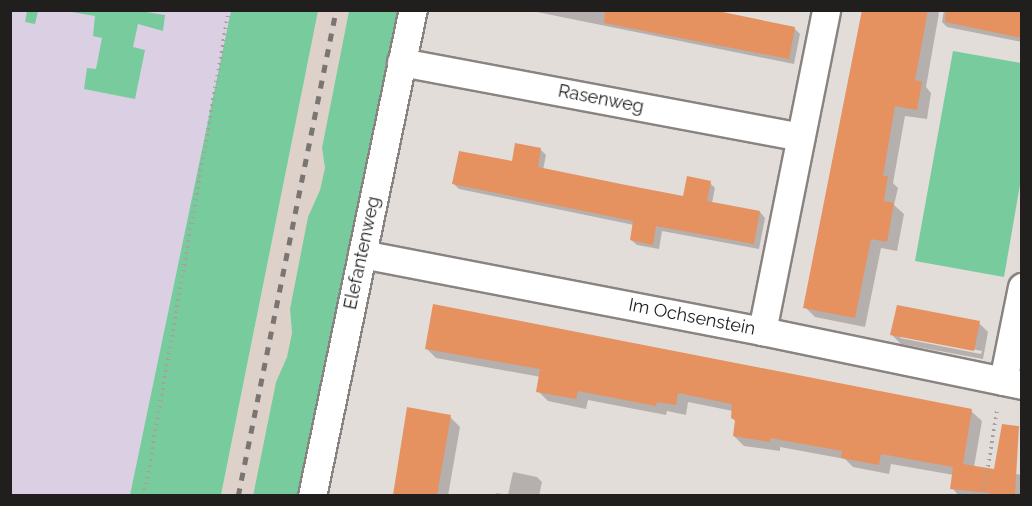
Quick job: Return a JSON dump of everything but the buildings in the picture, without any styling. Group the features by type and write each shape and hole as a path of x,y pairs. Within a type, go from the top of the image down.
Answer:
{"street":[{"name":"Elefantenweg","path":"312,495 413,10"},
{"path":"762,331 826,10"},
{"name":"Rasenweg","path":"401,62 800,137"},
{"name":"Im Ochsenstein","path":"362,254 762,331 1012,383"},
{"path":"1012,383 1022,287"}],"path":[{"path":"144,495 229,10"},
{"path":"982,495 1012,383"}],"shaded area":[{"path":"10,11 231,11 130,495 11,495"},
{"path":"318,11 349,11 322,148 325,168 320,190 308,217 290,309 292,333 287,357 276,382 253,495 221,496"}],"green space":[{"path":"27,11 38,11 35,24 25,22"},
{"path":"66,11 140,11 165,15 163,31 138,24 133,47 145,50 135,99 84,89 87,68 96,69 102,38 93,36 95,16"},
{"path":"231,11 318,11 221,495 130,495"},
{"path":"349,11 399,11 298,495 253,496 276,382 287,357 292,333 290,309 308,217 320,190 325,168 322,148"},
{"path":"953,51 1021,63 1021,179 1004,277 915,261"}],"railway":[{"path":"238,496 336,10"}]}
